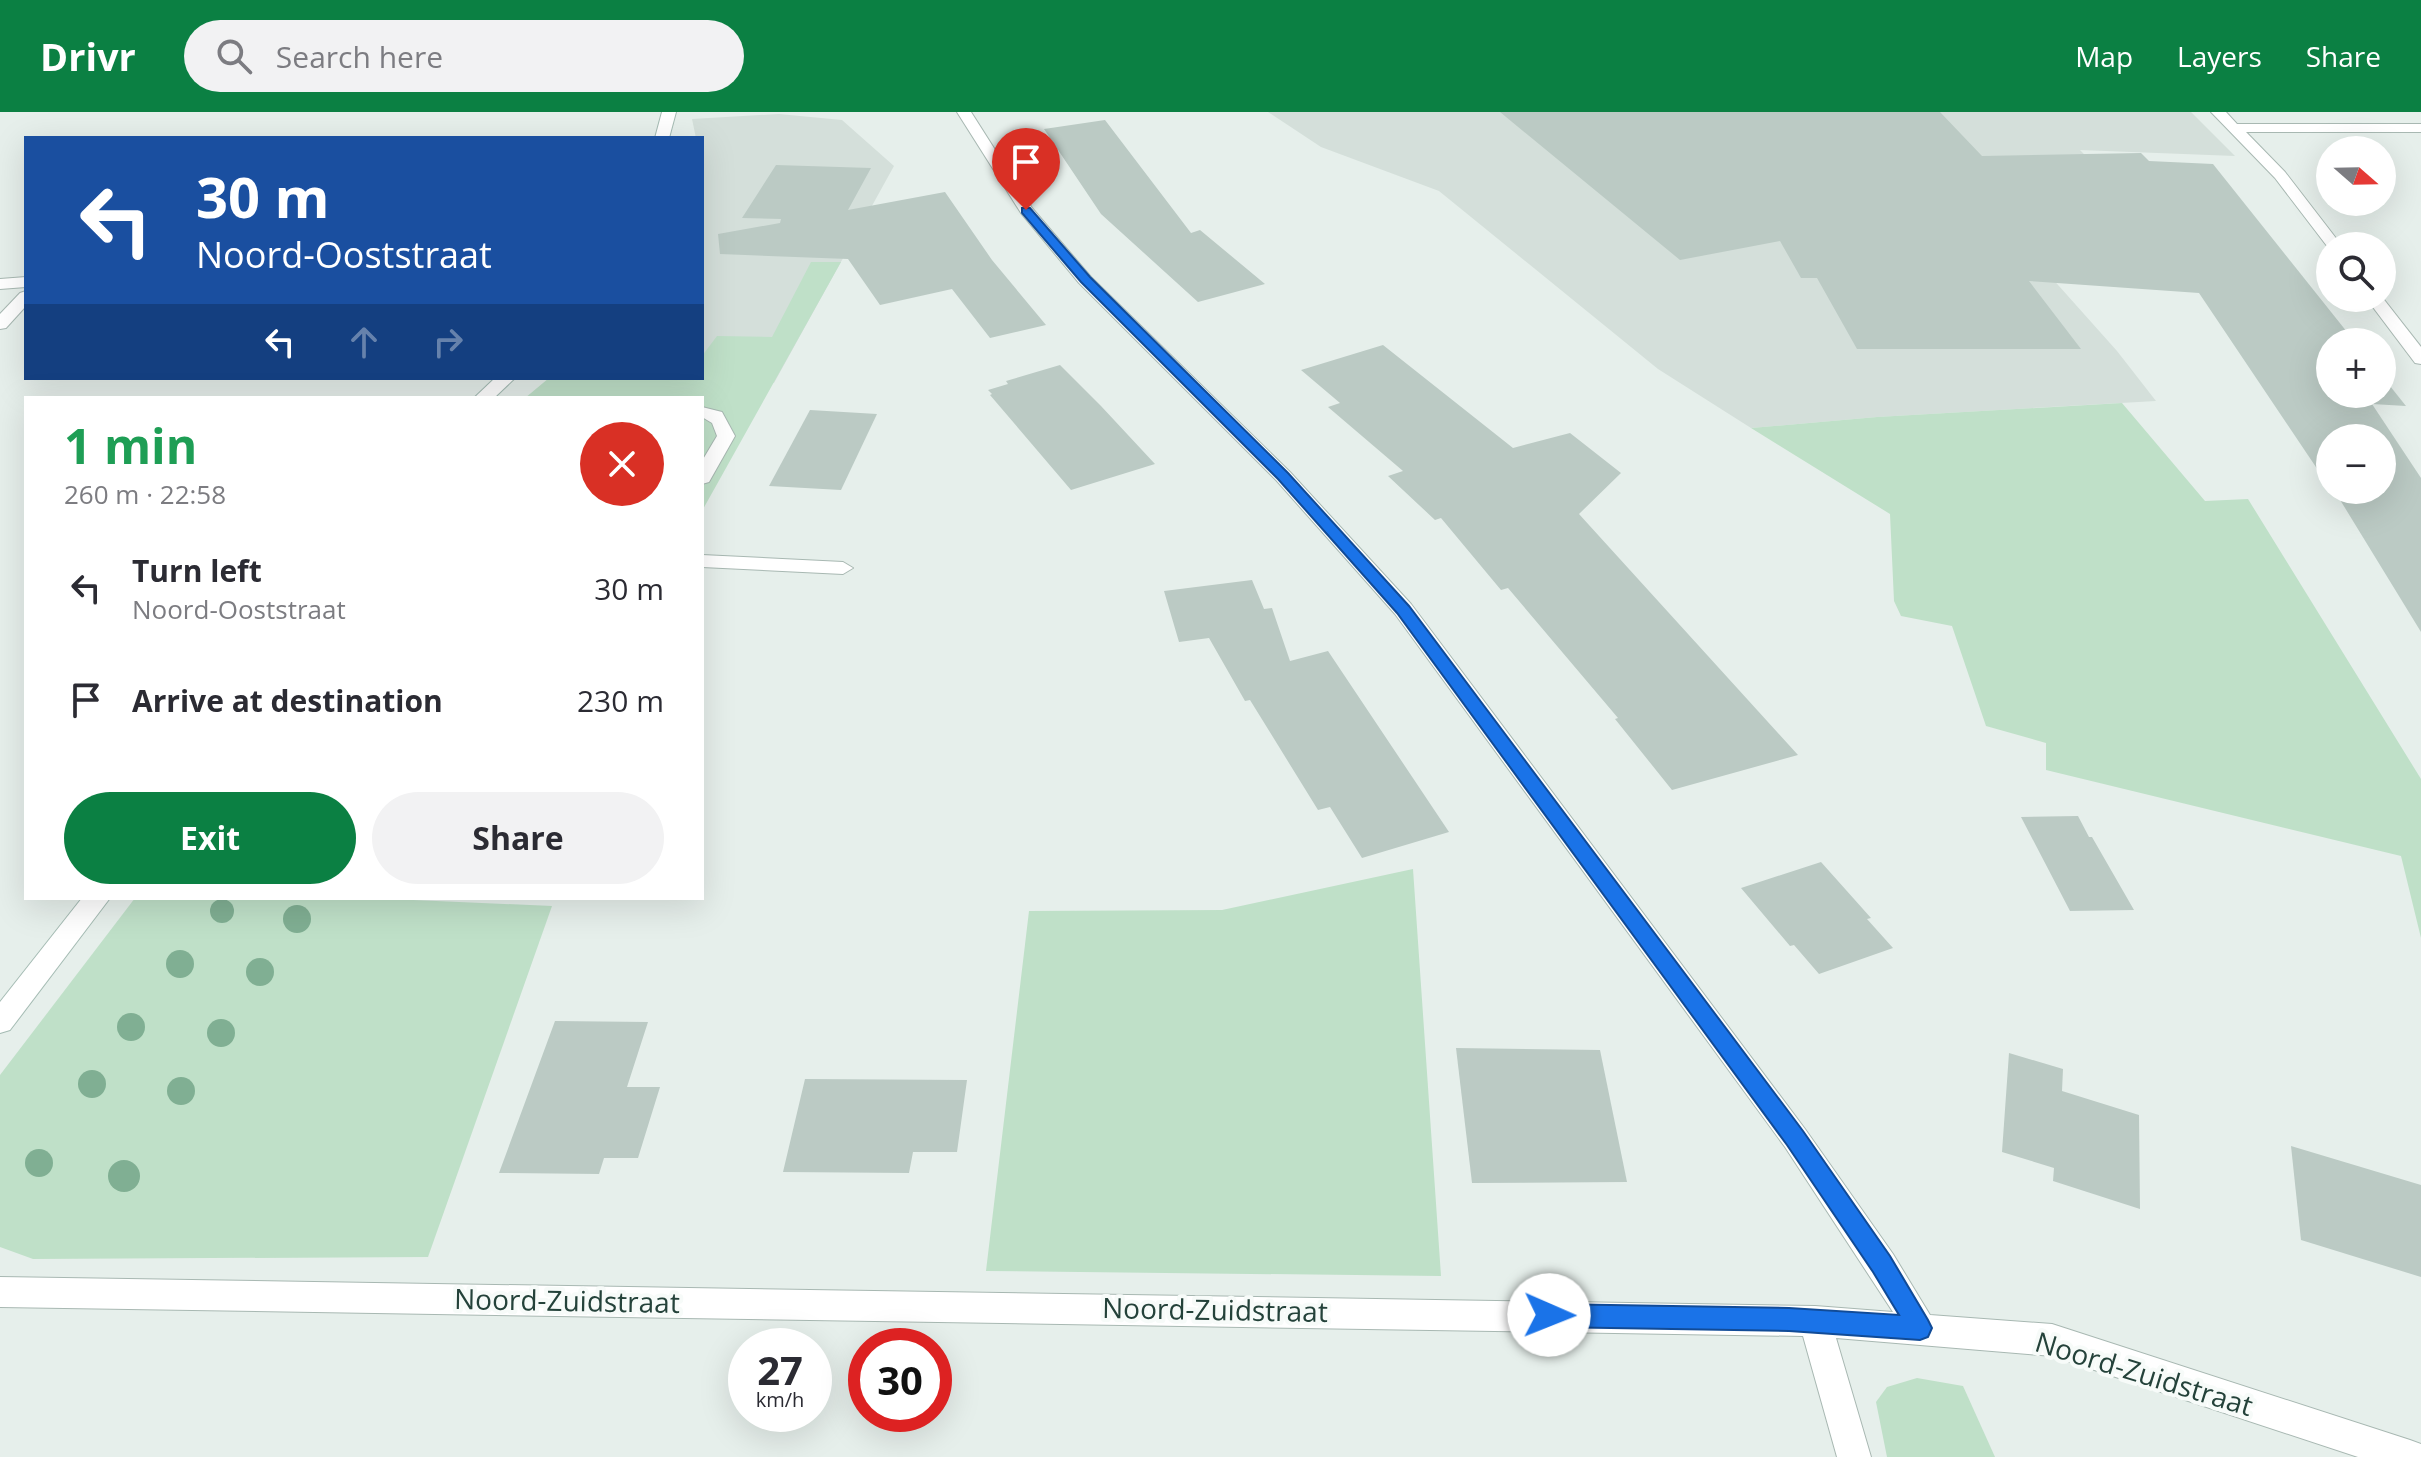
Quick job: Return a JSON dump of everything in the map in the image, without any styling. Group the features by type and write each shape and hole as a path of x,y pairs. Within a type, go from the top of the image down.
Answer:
{"street":[{"path":"663,136 669,112"},
{"path":"964,112 1026,210 1085,280 1283,476 1403,609 1795,1138 1882,1264 1920,1328"},
{"path":"2218,112 2280,175 2323,232"},
{"path":"2237,128 2421,128"},
{"path":"0,284 24,282"},
{"path":"0,324 24,298"},
{"path":"2385,312 2421,359"},
{"path":"485,396 504,380"},
{"path":"704,412 711,413 721,422 726,436 704,474"},
{"path":"704,561 843,568"},
{"path":"0,1022 95,900"},
{"name":"Noord-Zuidstraat","path":"0,1292 1815,1321 1920,1328 2052,1340 2410,1457"},
{"path":"1815,1321 1854,1457"}],"shaded area":[{"path":"1268,112 2191,112 2235,156 2080,150 2109,180 2034,258 2117,351 2156,401 1877,417 1751,428 1658,369 1439,191 1321,147"},
{"path":"779,114 842,120 894,166 774,383 704,380 704,136 696,136 692,119"}],"green space":[{"path":"811,262 841,262 704,507 704,396 527,396 547,380 704,380 704,353 717,336 772,337"},
{"path":"2122,403 2205,501 2248,499 2421,779 2421,938 2401,856 2046,770 2046,743 1986,726 1952,626 1901,616 1894,601 1890,514 1751,428 1877,417"},
{"path":"1413,869 1441,1276 986,1271 1029,911 1222,910"},
{"path":"133,900 414,900 552,906 428,1257 33,1259 0,1247 0,1075"},
{"path":"1917,1378 1963,1386 1995,1457 1887,1457 1876,1402 1887,1387"}],"building":[{"path":"1500,112 1940,112 1982,156 2141,153 2149,161 2213,164 2316,293 2316,312 2331,312 2344,328 2316,328 2316,408 2375,408 2385,424 2316,424 2316,467 2199,293 2029,281 2081,349 1857,349 1817,278 1801,278 1780,241 1680,260"},
{"path":"1105,120 1191,233 1200,230 1265,284 1198,302 1101,214 1044,129"},
{"path":"776,165 871,168 848,210 945,192 992,260 1046,325 990,338 952,289 880,305 848,259 720,254 718,234 780,223 781,219 742,218"},
{"path":"1383,345 1513,448 1570,433 1621,473 1579,514 1798,755 1672,790 1615,719 1618,718 1508,588 1501,590 1441,518 1435,520 1388,476 1403,471 1328,407 1340,403 1301,370"},
{"path":"1060,365 1155,464 1071,490 988,390 1008,384 1006,381"},
{"path":"2396,394 2406,406 2396,405"},
{"path":"810,410 877,414 841,490 769,486"},
{"path":"2396,440 2421,478 2421,632 2343,504 2396,504"},
{"path":"1252,580 1264,609 1272,608 1290,661 1328,651 1449,832 1362,858 1330,807 1318,810 1250,700 1245,701 1209,638 1179,642 1164,591"},
{"path":"2078,816 2134,910 2070,911 2021,817"},
{"path":"1821,862 1893,948 1819,974 1794,945 1790,946 1741,888"},
{"path":"555,1021 648,1022 627,1087 660,1087 638,1158 604,1158 599,1174 499,1173"},
{"path":"1456,1048 1600,1050 1627,1182 1472,1183"},
{"path":"2009,1053 2063,1069 2062,1091 2139,1115 2140,1209 2053,1181 2054,1168 2002,1152"},
{"path":"805,1079 967,1080 957,1152 913,1152 909,1173 783,1172"},
{"path":"2291,1146 2421,1185 2421,1277 2301,1240"}],"route":[{"path":"1026,210 1085,280 1283,476 1403,609 1795,1138 1882,1264 1920,1328 1738,1318 1549,1315"}]}
